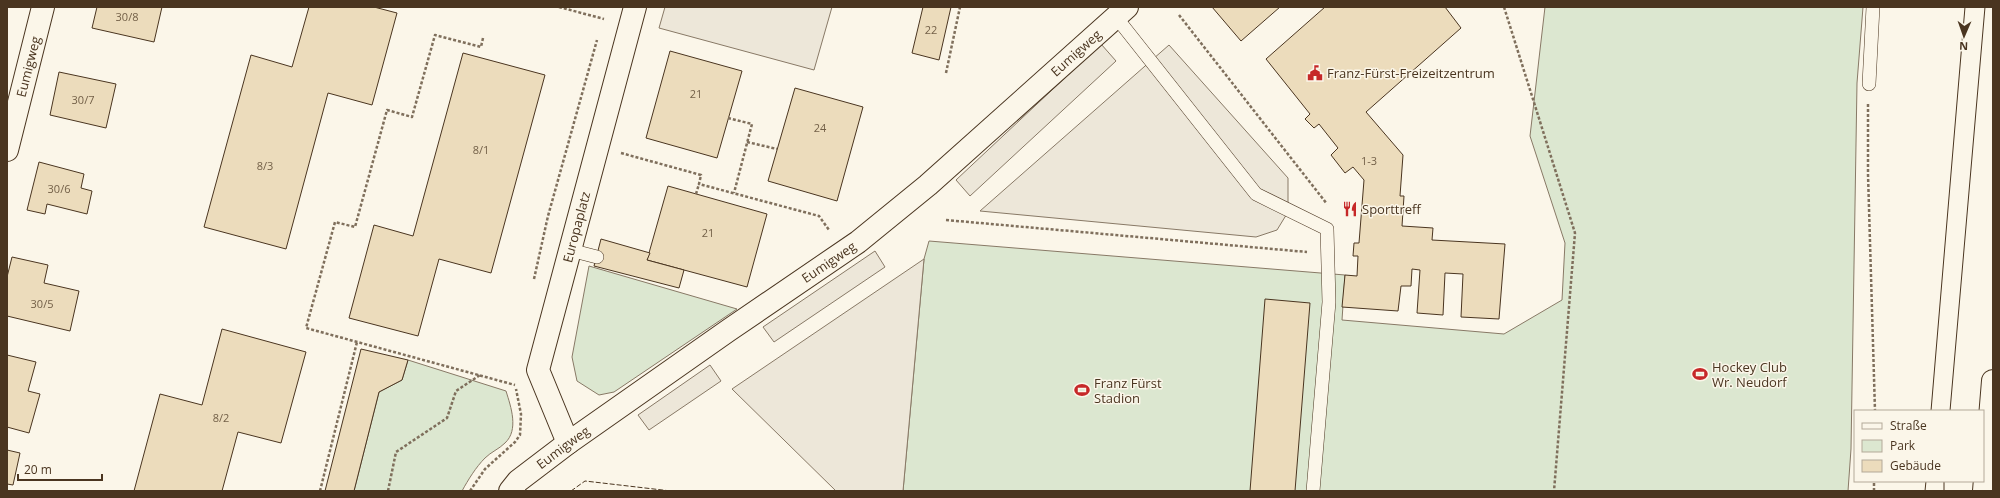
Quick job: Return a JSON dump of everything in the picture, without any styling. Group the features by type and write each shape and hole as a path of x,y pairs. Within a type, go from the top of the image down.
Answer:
{"street":[{"name":"Eumigweg","path":"7,150 43,7"},
{"name":"Europaplatz","path":"568,443 538,370 635,7"},
{"name":"Eumigweg","path":"510,491 518,481 568,443 845,251 928,185 1121,12"},
{"path":"1984,491 1993,381"}],"lane":[{"path":"1869,84 1873,7"},
{"path":"1121,12 1256,194 1327,229 1329,302 1313,491"},
{"path":"570,250 597,257"}],"path":[{"path":"559,7 604,19"},
{"path":"946,73 960,7"},
{"path":"1504,7 1575,233 1554,491"},
{"path":"1179,15 1327,204 1327,229"},
{"path":"483,38 481,47 435,35 412,117 387,110 355,227 335,222 306,328 516,385"},
{"path":"1869,84 1868,174 1875,410"},
{"path":"728,118 752,124 734,193"},
{"path":"747,142 777,149"},
{"path":"597,146 701,175 696,194"},
{"path":"699,184 819,216 845,251"},
{"path":"946,220 1328,253"},
{"path":"320,491 357,342"},
{"path":"388,491 396,452 447,418 456,391 480,375"}],"green space":[{"path":"1545,7 1863,7 1857,83 1851,449 1848,491 903,491 924,259 929,241 1345,275 1342,320 1504,334 1562,300 1565,243 1530,136"},
{"path":"589,266 737,309 614,392 599,395 577,381 572,357"},
{"path":"408,360 506,391 513,418 512,432 505,443 487,456 472,474 462,491 354,491 379,392 402,380"}],"shaded area":[{"path":"665,7 832,7 814,70 659,28"},
{"path":"1101,44 1116,61 970,196 956,180"},
{"path":"1169,45 1288,178 1288,212 1277,230 1256,237 980,211"},
{"path":"875,251 885,267 774,342 763,327"},
{"path":"924,259 903,491 836,491 732,389"},
{"path":"710,365 721,381 649,430 638,415"}],"building":[{"path":"97,7 162,7 154,42 92,28"},
{"path":"309,7 374,7 397,13 372,105 328,93 286,249 204,227 251,55 292,67"},
{"path":"923,7 951,7 939,60 912,53"},
{"path":"1212,7 1280,7 1241,41"},
{"name":"Franz-Fürst-Freizeitzentrum","path":"1325,7 1445,7 1461,28 1366,112 1403,155 1400,196 1404,196 1402,226 1433,228 1432,240 1505,244 1499,319 1461,317 1463,274 1445,273 1443,315 1417,313 1420,270 1412,269 1411,286 1401,286 1398,311 1342,307 1345,275 1357,276 1358,256 1353,256 1354,243 1359,243 1364,180 1353,167 1345,173 1331,155 1338,148 1319,124 1314,128 1305,119 1310,114 1266,59"},
{"path":"670,51 742,71 717,158 646,138"},
{"path":"463,53 545,75 491,273 439,259 418,336 349,318 374,225 413,236"},
{"path":"59,72 116,84 106,128 50,115"},
{"path":"795,88 863,107 837,201 768,181"},
{"path":"39,162 84,174 81,188 92,191 87,214 47,204 45,214 27,210"},
{"path":"668,186 767,214 747,287 647,260"},
{"path":"601,239 650,253 647,260 684,270 679,288 594,266"},
{"path":"12,257 48,265 44,283 79,291 70,331 7,316 7,277"},
{"path":"1265,299 1310,303 1295,491 1250,491"},
{"path":"222,329 306,352 281,443 238,432 222,491 134,491 160,394 202,405"},
{"path":"361,349 408,360 402,380 379,392 354,491 325,491"},
{"path":"7,355 36,362 28,391 40,394 29,433 7,427"},
{"path":"7,450 20,453 13,485 7,484"}],"tram line":[{"path":"1931,410 1965,7"},
{"path":"1950,410 1985,7"},
{"path":"1925,491 1926,482"},
{"path":"1944,482 1944,491"}],"fence":[{"path":"571,491 585,481 671,491"}],"place":[{"name":"Franz-Fürst-Freizeitzentrum","path":"1315,73"},
{"name":"Sporttreff","path":"1350,209"},
{"name":"Hockey Club Wr. Neudorf","path":"1700,374"},
{"name":"Franz Fürst Stadion","path":"1082,390"}]}
